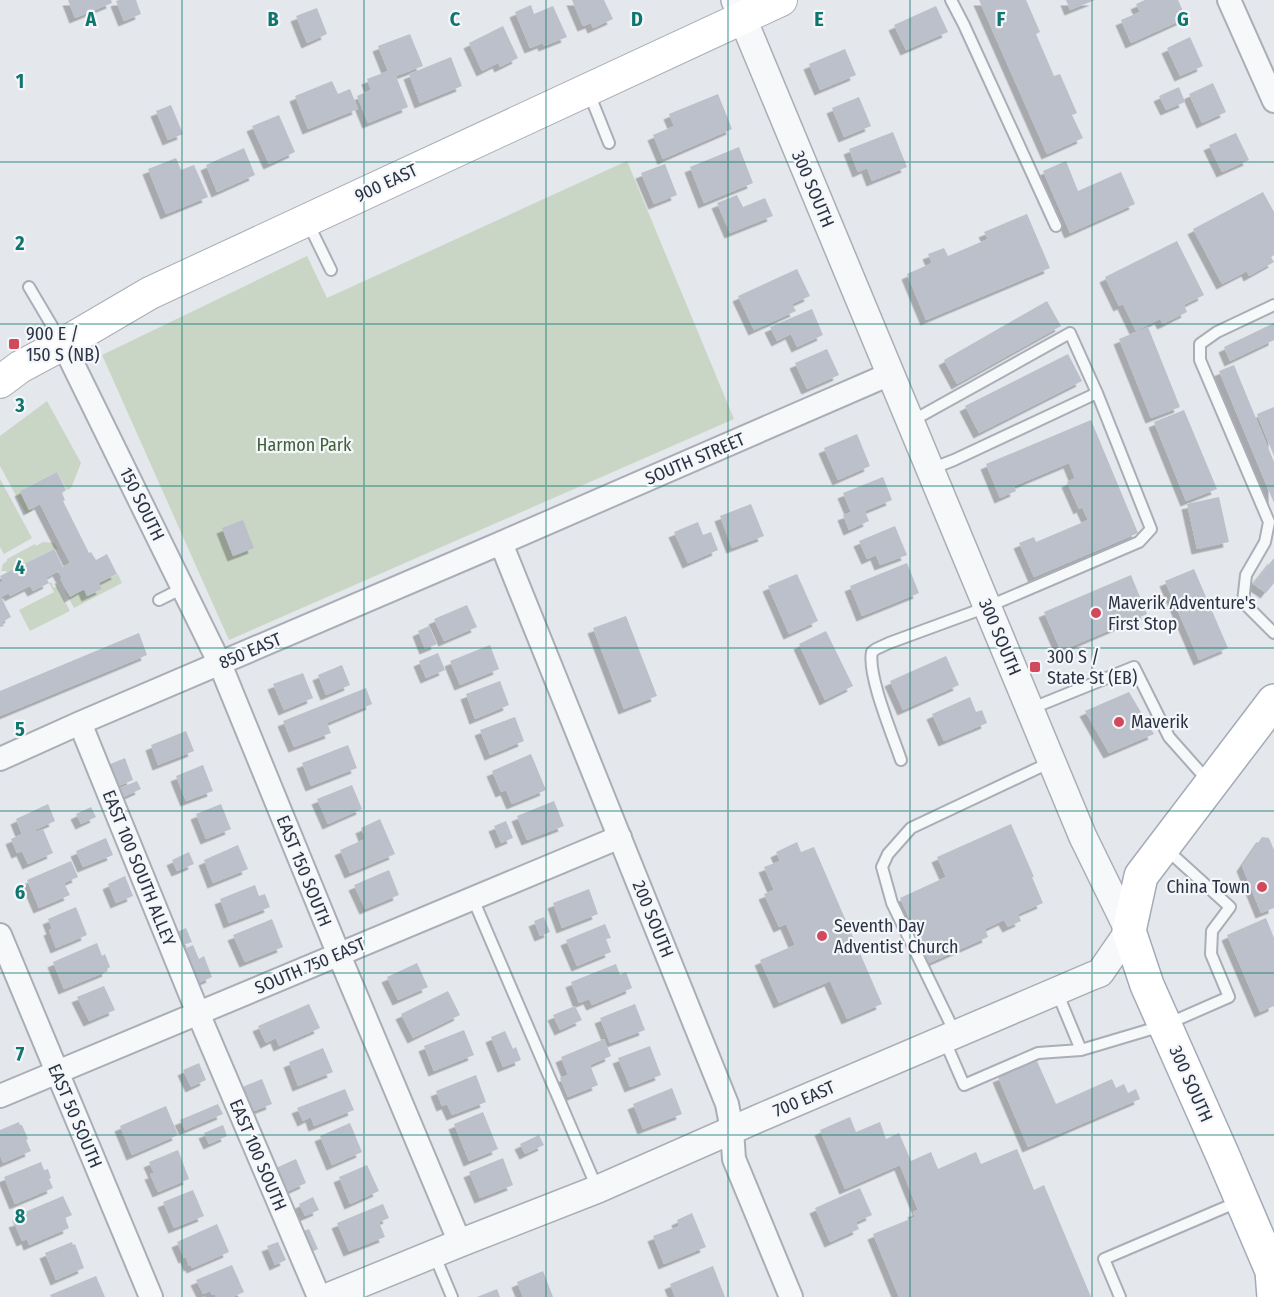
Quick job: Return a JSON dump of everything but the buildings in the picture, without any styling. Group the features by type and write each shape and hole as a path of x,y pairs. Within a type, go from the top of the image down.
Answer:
{"main road":[{"name":"900 EAST","path":"0,382 150,292 587,89 738,9 781,0"},
{"path":"1129,931 1141,876 1274,701"},
{"name":"300 SOUTH","path":"1129,931 1147,985 1271,1268"}],"street":[{"path":"1229,0 1274,101"},
{"name":"300 SOUTH","path":"738,9 1083,837 1129,931"},
{"name":"150 SOUTH","path":"63,344 220,664"},
{"name":"SOUTH STREET","path":"501,543 890,375"},
{"name":"850 EAST","path":"0,759 501,543"},
{"name":"200 SOUTH","path":"501,543 727,1104 734,1159 791,1297"},
{"name":"EAST 150 SOUTH","path":"220,664 460,1243"},
{"name":"EAST 100 SOUTH ALLEY","path":"80,723 198,1013"},
{"name":"SOUTH 750 EAST","path":"0,1096 620,837"},
{"name":"700 EAST","path":"434,1254 598,1189 1100,973 1129,931"},
{"name":"EAST 50 SOUTH","path":"0,935 151,1297"},
{"name":"EAST 100 SOUTH","path":"198,1013 319,1297"},
{"path":"328,1297 434,1254"}],"lane":[{"path":"951,0 1056,225"},
{"path":"587,89 609,143"},
{"path":"306,220 331,270"},
{"path":"29,287 63,344"},
{"path":"1274,305 1217,332 1200,344 1200,360 1269,522 1264,542 1246,575 1243,603 1274,633"},
{"path":"901,760 871,666 872,652 876,648 987,607 1139,542 1151,529 1097,393 1070,333 910,422"},
{"path":"930,469 1097,393"},
{"path":"159,600 183,588"},
{"path":"1030,709 1134,667 1169,737 1211,784"},
{"path":"1052,762 911,828 888,854 882,867 892,903 950,1037 964,1085 1038,1053 1081,1050 1165,1025 1229,997 1211,954 1212,931 1230,907 1163,847"},
{"path":"473,898 598,1189"},
{"path":"1057,991 1081,1050"},
{"path":"1120,1297 1104,1259 1242,1200"},
{"path":"434,1254 452,1297"}],"green space":[{"name":"Harmon Park","path":"627,161 734,419 229,640 102,355 307,256 327,298"},
{"path":"47,401 81,463 71,488 67,490 57,472 20,491 29,510 32,511 26,514 0,466 0,436"},
{"path":"0,479 32,538 4,554 0,547"},
{"path":"43,542 54,543 58,549 53,549 7,573 1,571 7,559"},
{"path":"118,574 122,583 74,608 65,591 70,596 84,590 88,596 102,589 99,583"},
{"path":"51,582 54,588 57,586 70,611 30,631 19,610 54,592 49,583"}],"place":[{"name":"900 E / 150 S (NB)","path":"14,344"},
{"name":"Maverik Adventure's First Stop","path":"1096,613"},
{"name":"300 S / State St (EB)","path":"1035,667"},
{"name":"Maverik","path":"1119,722"},
{"name":"China Town","path":"1262,887"},
{"name":"Seventh Day Adventist Church","path":"822,936"}]}
